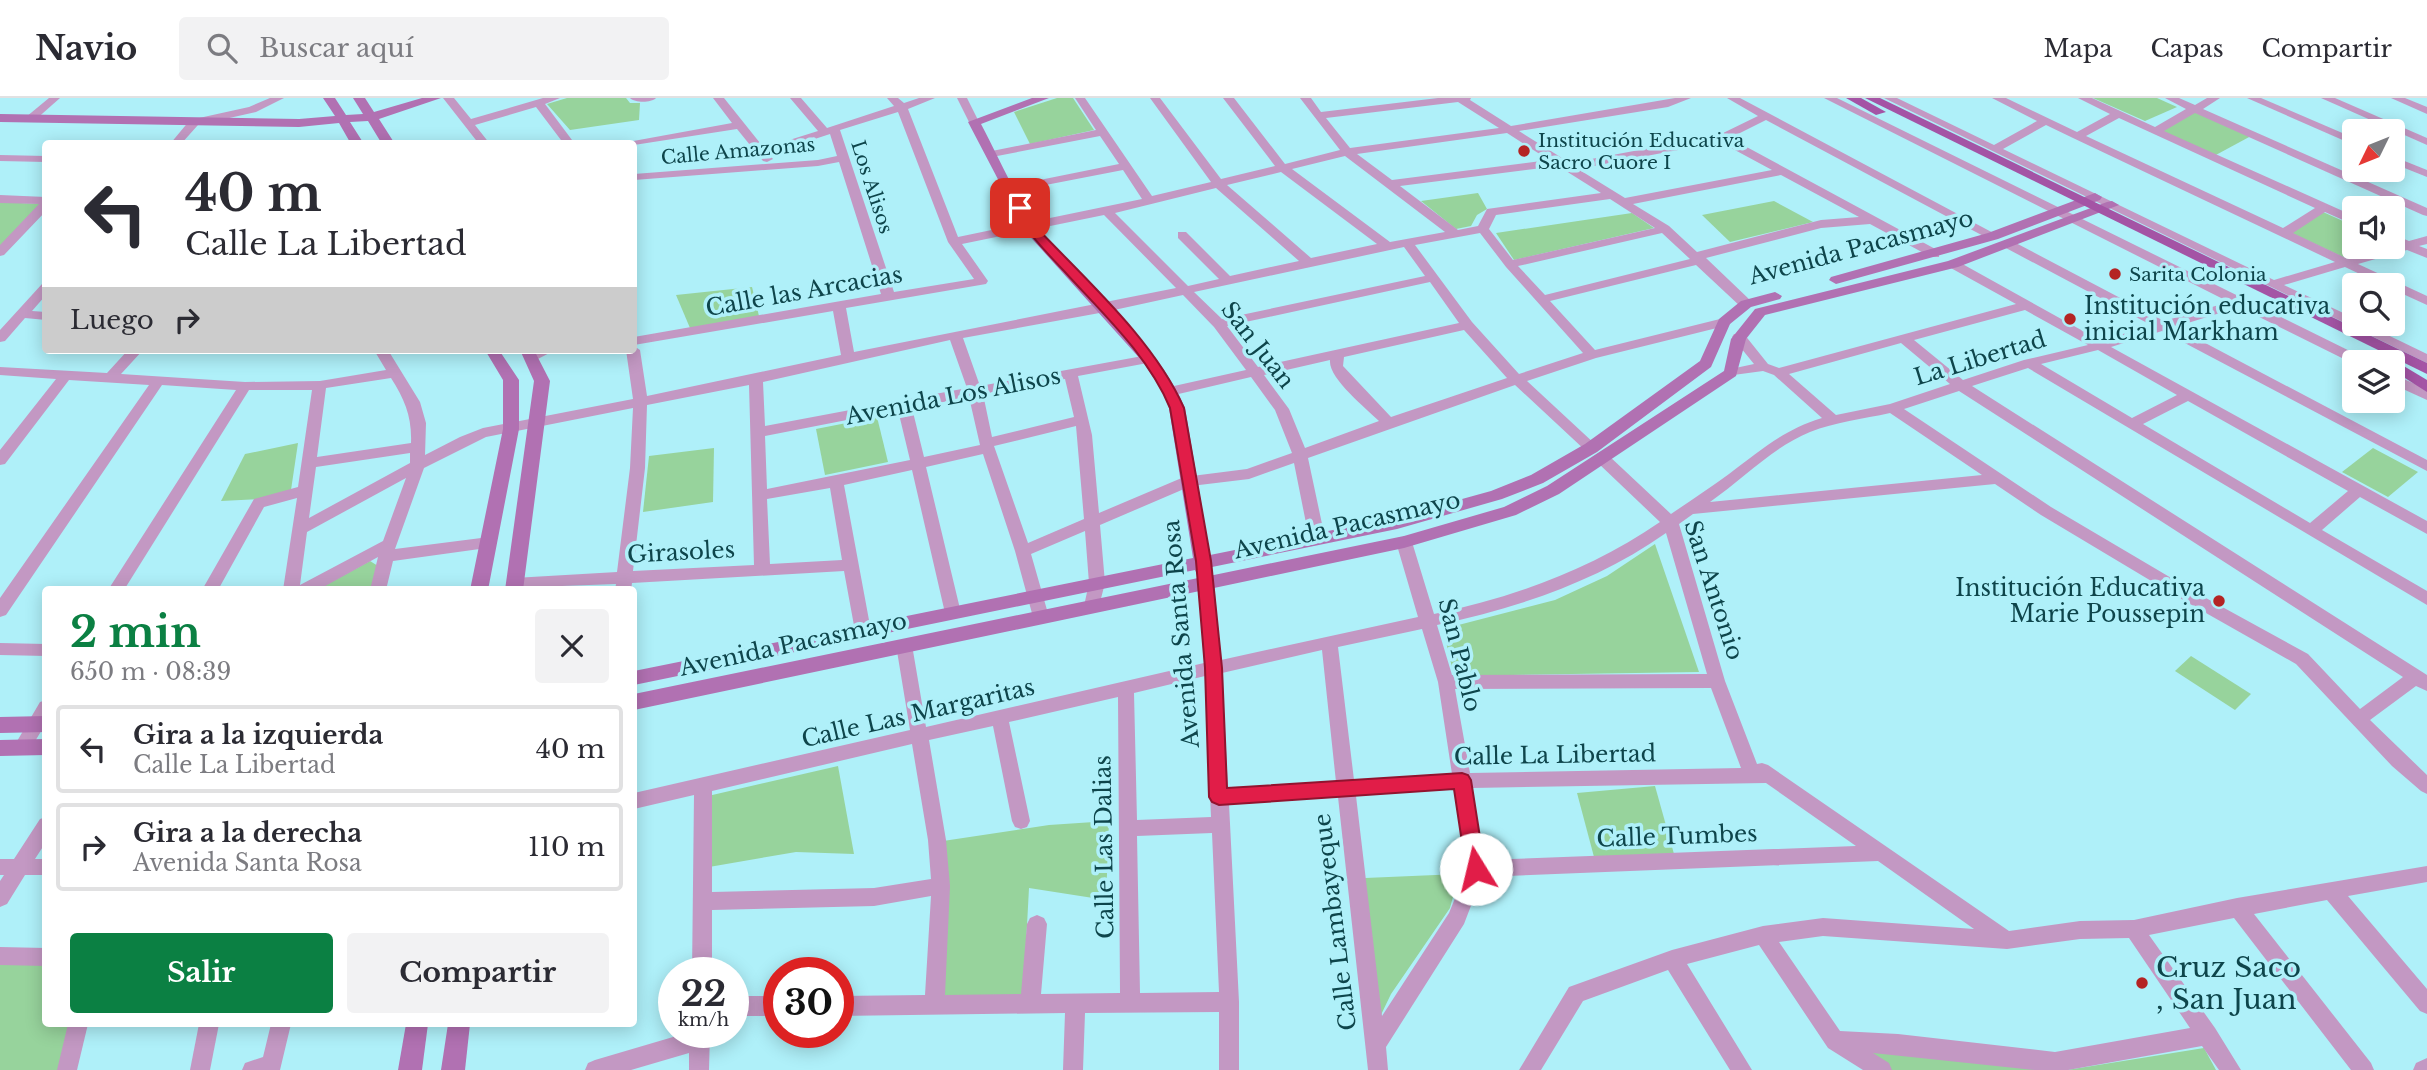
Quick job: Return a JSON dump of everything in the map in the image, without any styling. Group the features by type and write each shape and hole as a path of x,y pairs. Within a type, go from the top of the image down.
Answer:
{"main road":[{"path":"329,98 355,140"},
{"path":"359,98 384,140"},
{"path":"0,118 262,124 372,117 435,98"},
{"path":"974,122 1043,98"},
{"path":"1843,98 1874,121"},
{"path":"1852,98 2086,208"},
{"path":"1871,98 2364,350"},
{"path":"1881,98 1913,118"},
{"name":"Avenida Santa Rosa","path":"974,122 1030,228 1105,308 1148,359 1170,391 1177,408 1206,582"},
{"name":"Avenida Pacasmayo","path":"637,677 1396,523 1496,495 1597,454 1661,421 1731,373 1742,328 1760,312 1801,295 2086,208"},
{"name":"Avenida Pacasmayo","path":"637,701 1404,542 1510,510 1553,490 1645,410 1706,364 1724,321 1746,304 1953,264 2008,244 2086,208"},
{"path":"481,586 511,429 512,380 495,354"},
{"path":"514,586 542,381 529,354"},
{"path":"2405,366 2427,367"},
{"path":"2405,372 2427,384"},
{"path":"1645,410 1661,421"},
{"path":"0,725 40,724"},
{"path":"0,748 42,747"},
{"path":"410,1070 417,1027"},
{"path":"453,1070 459,1027"}],"street":[{"path":"30,119 55,98"},
{"path":"178,140 194,122 252,110 278,98"},
{"path":"448,98 482,140"},
{"path":"469,123 555,98"},
{"path":"635,98 651,98"},
{"path":"718,98 771,166"},
{"path":"794,98 829,129"},
{"path":"762,152 897,102 930,98"},
{"name":"Avenida Santa Rosa","path":"962,98 974,122"},
{"path":"1080,98 1149,200"},
{"path":"1155,98 1218,183 1308,262"},
{"path":"1228,98 1282,167 1387,246"},
{"path":"1304,98 1347,152 1454,233"},
{"path":"1460,98 1665,229 1746,304"},
{"path":"1320,115 1466,98"},
{"path":"1621,98 1634,109"},
{"path":"897,102 954,242 1107,211 1347,152 1508,130 1668,104 1686,98"},
{"path":"1732,98 1993,236"},
{"path":"1829,98 1874,121 2273,284 2427,359"},
{"path":"1889,98 1995,149 2241,302 2342,352"},
{"path":"1997,98 2427,301"},
{"path":"2083,98 2342,216"},
{"path":"2170,98 2427,212"},
{"path":"2155,131 2215,98"},
{"path":"2252,98 2342,137"},
{"path":"2326,98 2427,142"},
{"path":"2407,100 2427,111"},
{"path":"538,103 567,140"},
{"path":"2077,135 2119,114"},
{"path":"1390,184 1564,165 1722,138 1766,116"},
{"path":"1995,149 2046,121"},
{"path":"637,142 740,125"},
{"name":"Los Alisos","path":"829,129 844,158 889,298"},
{"path":"992,154 1102,132"},
{"path":"1722,138 1935,254"},
{"path":"0,158 42,159"},
{"name":"Calle Amazonas","path":"637,177 844,158"},
{"path":"2405,165 2427,174"},
{"path":"1010,189 1125,166"},
{"path":"1483,229 1491,212 1618,198 1783,171"},
{"path":"0,199 42,203"},
{"path":"0,251 42,207"},
{"path":"2284,233 2325,208"},
{"name":"San Juan","path":"1107,211 1219,324 1282,409 1300,455 1317,538"},
{"path":"1543,299 1821,224 1872,220"},
{"path":"300,529 474,436 756,379 955,335 1105,308 1308,262 1483,229"},
{"path":"1483,229 1510,264 1592,355"},
{"path":"1510,264 1665,229"},
{"path":"1182,235 1227,280"},
{"path":"2273,284 2427,240"},
{"name":"Calle las Arcacias","path":"637,341 982,281 954,242"},
{"name":"San Antonio","path":"1407,242 1467,325 1515,380 1671,523 1717,681 1755,769"},
{"path":"2008,244 2427,466"},
{"path":"2405,244 2427,254"},
{"path":"1953,264 2427,528"},
{"path":"1219,324 1433,278"},
{"path":"0,338 42,291"},
{"name":"La Libertad","path":"1671,523 1776,444 1802,430 1833,420 1892,408 2029,363 2099,346 2241,302"},
{"path":"1779,372 2028,305"},
{"path":"839,307 848,357"},
{"path":"21,314 42,316"},
{"path":"1023,551 1189,481 1249,474 1389,423 1592,355 1724,321"},
{"path":"1170,391 1467,325"},
{"path":"955,335 975,391 987,445 1023,551 1041,617"},
{"path":"1739,337 1763,367"},
{"path":"1904,339 1960,385 2422,681 2360,719"},
{"path":"110,378 132,354"},
{"path":"379,586 388,550 417,468 418,447 417,412 384,354"},
{"path":"623,584 638,458 640,402 635,354"},
{"path":"1337,355 1336,366 1341,375 1389,423"},
{"name":"Avenida Los Alisos","path":"758,432 1148,359"},
{"path":"2029,363 2427,599"},
{"path":"1731,373 1763,367 1779,372 1833,420"},
{"path":"0,371 245,386 320,385 394,373"},
{"path":"1071,373 1081,420 1092,524 1097,583 1092,606"},
{"path":"2405,375 2427,395"},
{"path":"0,460 65,376"},
{"path":"756,379 762,570"},
{"path":"0,611 158,381"},
{"path":"292,586 320,385"},
{"path":"119,586 245,386"},
{"path":"2132,424 2188,395"},
{"path":"904,405 953,613"},
{"path":"1892,408 1994,479 2189,596 2302,659 2398,761 2427,786"},
{"path":"760,495 836,482 918,463 1081,420"},
{"path":"309,463 418,447"},
{"path":"1689,509 1994,479"},
{"path":"836,482 863,631"},
{"path":"1722,486 1732,505"},
{"path":"212,586 259,503 306,490"},
{"path":"2312,530 2359,490"},
{"name":"Calle Las Margaritas","path":"637,800 1213,668 1490,608 1576,577 1671,523"},
{"name":"San Pablo","path":"1404,542 1446,682 1476,869"},
{"path":"312,586 388,550 489,543"},
{"name":"Girasoles","path":"550,586 623,584 762,570 851,565"},
{"name":"Avenida Santa Rosa","path":"1206,582 1213,668 1229,1070"},
{"name":"Calle Lambayeque","path":"1329,642 1378,1070"},
{"path":"904,645 937,840 941,886 934,1006"},
{"path":"0,649 42,650"},
{"path":"1446,682 1717,681"},
{"name":"Calle Las Dalias","path":"1126,689 1130,1003"},
{"path":"1000,718 1021,821"},
{"path":"22,748 40,724"},
{"path":"1755,769 2007,940"},
{"name":"Calle La Libertad","path":"1219,797 1462,780 1755,769"},
{"path":"702,957 703,785"},
{"path":"1128,828 1220,825"},
{"path":"0,898 42,831"},
{"name":"Calle Tumbes","path":"1476,869 1879,853"},
{"path":"0,867 42,867"},
{"path":"1374,1047 1414,980 1457,918 1476,869"},
{"path":"1529,1070 1576,994 1672,959 1763,935 1823,927 2007,940 2080,929 2134,929 2237,907 2427,874"},
{"path":"704,901 874,897 941,886"},
{"path":"2331,890 2427,1004"},
{"path":"2237,907 2364,1070"},
{"path":"1030,1005 1037,924"},
{"path":"2134,929 2231,1070"},
{"path":"1763,935 1835,1041 1882,1070"},
{"path":"0,956 42,957"},
{"path":"1672,959 1742,1070"},
{"path":"854,1006 1228,1002"},
{"path":"1073,1070 1075,1004"},
{"path":"67,1070 77,1027"},
{"path":"200,1070 208,1027"},
{"path":"264,1069 280,1027"},
{"path":"1835,1041 1898,1044 2055,1062 2208,1035"},
{"path":"595,1070 663,1048"},
{"path":"699,1070 700,1048"}],"green space":[{"path":"567,98 626,98 630,103 640,103 639,120 570,130 547,104"},
{"path":"1057,98 1073,98 1094,130 1030,144 1014,112"},
{"path":"2093,98 2157,98 2177,107 2145,121"},
{"path":"2196,111 2251,136 2214,156 2160,132"},
{"path":"1478,193 1487,209 1477,215 1471,226 1456,229 1421,201"},
{"path":"1774,201 1813,222 1730,242 1702,215"},
{"path":"0,202 41,204 0,246"},
{"path":"2323,212 2342,221 2342,257 2289,232"},
{"path":"1632,213 1654,228 1514,260 1496,233"},
{"path":"752,287 759,316 690,328 676,295"},
{"path":"877,417 888,462 825,475 816,429"},
{"path":"298,443 291,490 259,499 221,501 245,454"},
{"path":"714,448 713,502 643,512 649,456"},
{"path":"2373,448 2418,472 2388,497 2342,472"},
{"path":"1655,544 1699,672 1454,676 1443,629 1555,600 1607,576"},
{"path":"370,561 378,566 373,586 323,586"},
{"path":"2191,656 2251,694 2235,710 2175,671"},
{"path":"838,766 854,854 796,852 709,867 708,796"},
{"path":"1655,786 1674,854 1594,857 1577,793"},
{"path":"1109,821 1106,900 1029,888 1023,1000 943,1001 943,841 1049,825"},
{"path":"1459,874 1450,908 1391,994 1379,1019 1365,878"},
{"path":"0,962 42,962 42,1027 70,1027 59,1070 0,1070"},
{"path":"1835,1041 2053,1070 1887,1070"},
{"path":"2204,1048 2216,1070 2067,1070"}],"place":[{"name":"Institución Educativa Sacro Cuore I","path":"1524,151"},
{"name":"Sarita Colonia","path":"2115,274"},
{"name":"Institución educativa inicial Markham","path":"2070,319"},
{"name":"Institución Educativa Marie Poussepin","path":"2219,601"},
{"name":"Cruz Saco , San Juan","path":"2142,983"}],"route":[{"path":"1020,208 1030,228 1105,308 1148,359 1170,391 1177,408 1203,561 1213,668 1219,797 1462,780 1476,869"}]}
